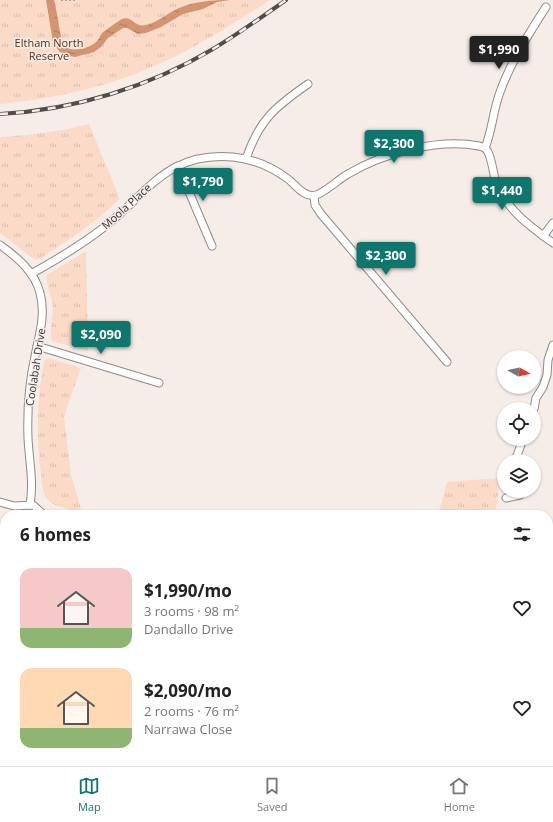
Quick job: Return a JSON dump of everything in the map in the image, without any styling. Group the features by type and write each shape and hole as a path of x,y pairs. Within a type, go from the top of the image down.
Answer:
{"street":[{"path":"485,148 499,96 510,68 546,7"},
{"path":"246,159 254,139 266,118 282,103 308,84"},
{"path":"447,362 321,214 315,205 314,196 356,170 402,151 446,144 476,145 485,148 489,155 497,185 507,202 520,218 553,243"},
{"name":"Moola Place","path":"31,274 69,252 103,228 155,180 178,166 198,159 233,157 246,159 269,167 287,178 304,193 314,196"},
{"path":"178,166 212,246"},
{"path":"543,236 553,223"},
{"name":"Coolabah Drive","path":"0,245 19,260 31,274 38,286 43,307 42,327 30,381 27,416 32,489 30,505"},
{"path":"535,402 547,375 548,360 553,345"},
{"path":"37,346 159,383"},
{"path":"0,502 14,506 35,506 39,510"}],"path":[{"path":"61,0 75,0"}],"green space":[{"name":"Eltham North Reserve","path":"0,0 270,0 223,30 188,50 155,66 112,82 68,94 0,104"},
{"path":"89,124 120,199 80,232 37,260 0,233 0,137 45,133"},
{"path":"86,251 88,351 52,341 51,330 53,309 47,279 47,275"},
{"path":"48,358 81,368 64,416 71,475 81,510 72,510 51,502 46,497 43,488 38,446 38,418 44,361"},
{"path":"497,478 496,510 439,510 447,482"}],"water":[{"path":"46,0 54,0 62,41 66,47 70,49 81,49 94,44 102,33 122,19 126,18 139,25 147,25 175,10 191,4 204,1 230,0 217,2 203,9 183,14 161,27 146,33 138,34 127,28 123,28 108,38 101,47 94,52 75,57 64,55 59,51 53,42"}],"railway":[{"path":"0,114 56,108 83,102 163,75 189,63 213,49 286,0"}]}
